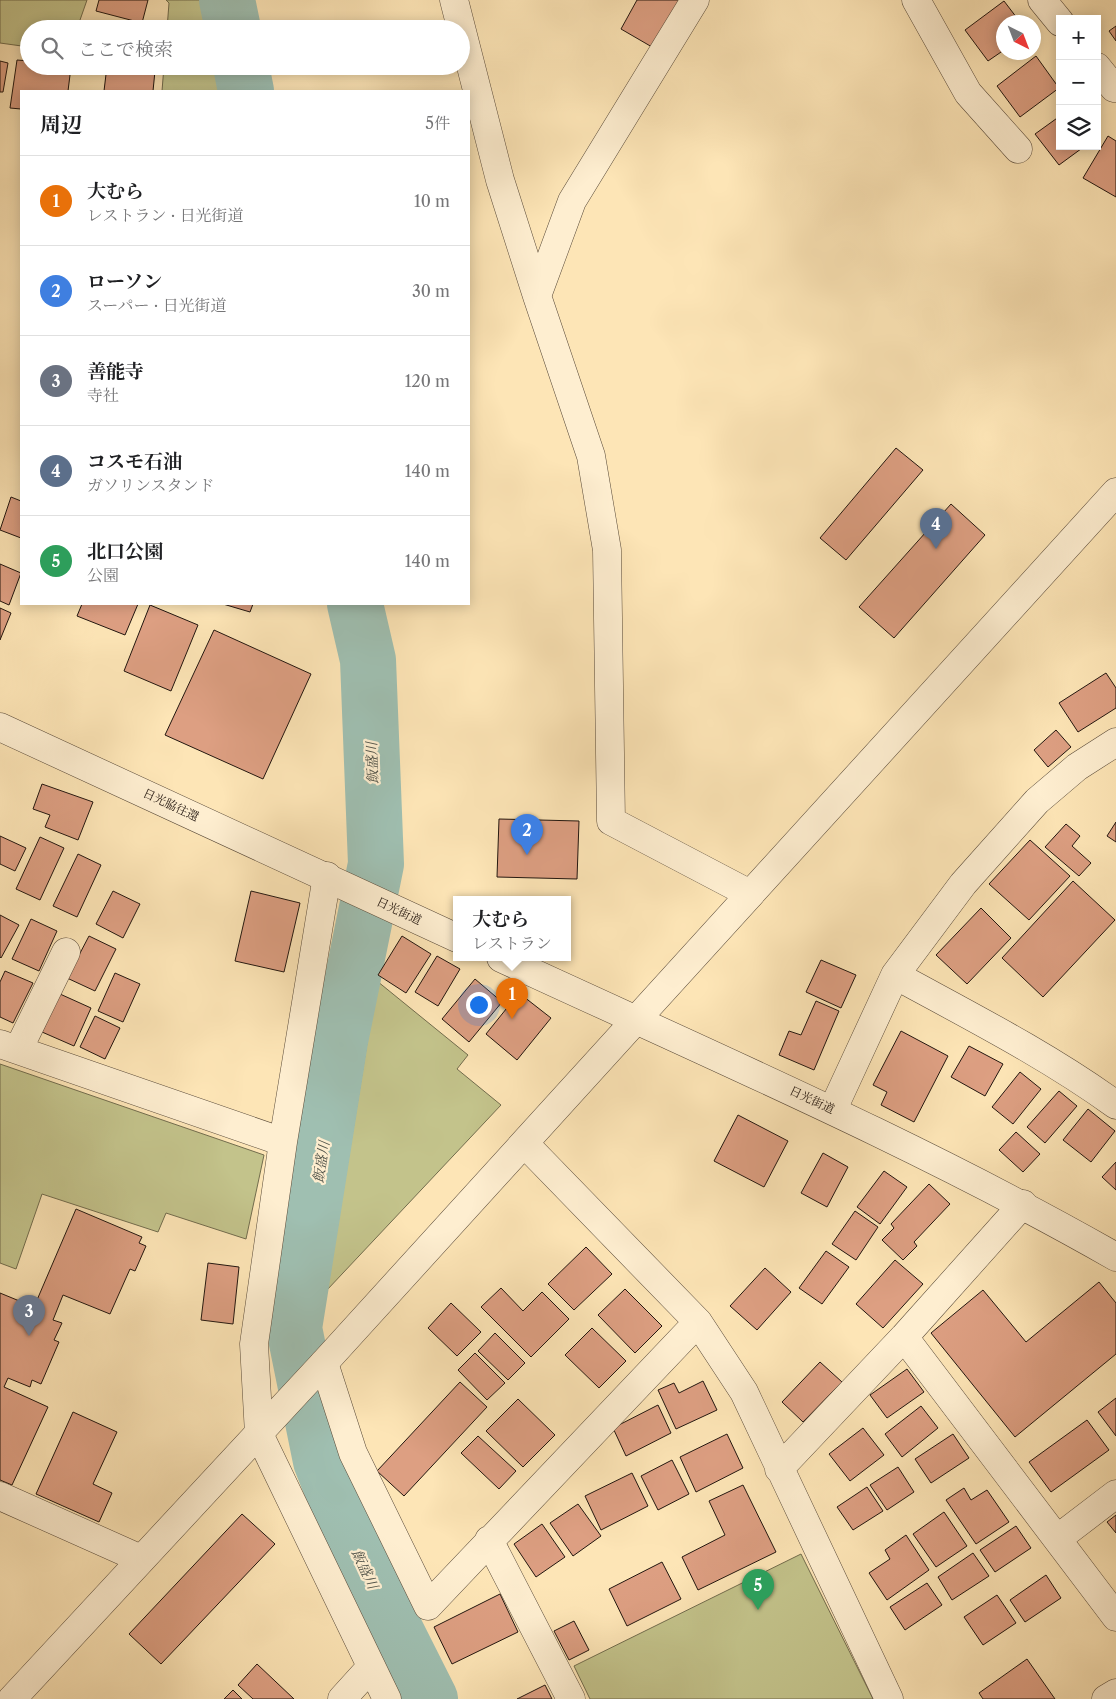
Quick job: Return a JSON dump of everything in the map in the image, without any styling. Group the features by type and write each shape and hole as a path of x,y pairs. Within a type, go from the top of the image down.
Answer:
{"street":[{"path":"454,0 459,20"},
{"path":"537,296 572,201 695,0"},
{"path":"916,0 968,93 1018,149"},
{"path":"1042,0 1056,17"},
{"path":"470,63 500,180 591,456 607,550 611,821 750,894"},
{"path":"12,1699 259,1434 525,1144 1116,492"},
{"name":"日光脇往還","path":"0,727 334,880"},
{"path":"833,1109 895,975 963,884 1037,801 1077,767 1116,742"},
{"path":"334,880 283,1142 254,1344 259,1434 387,1699"},
{"name":"日光街道","path":"334,880 453,936"},
{"path":"66,952 9,1047 283,1142"},
{"name":"日光街道","path":"508,961 833,1109 1023,1204 1116,1257"},
{"path":"895,975 998,1031 1084,1081 1116,1105"},
{"path":"525,1144 698,1322 744,1392 890,1699"},
{"path":"779,1469 904,1337 1023,1204"},
{"path":"324,1363 353,1453 428,1606 698,1322"},
{"path":"904,1337 1116,1617"},
{"path":"1057,1539 1116,1494"},
{"path":"0,1496 141,1559"},
{"path":"489,1540 571,1699"},
{"path":"342,1699 371,1667"},
{"path":"1106,1699 1116,1693"}],"green space":[{"path":"0,0 87,0 80,20 20,20 20,46 0,43"},
{"path":"166,0 211,0 217,20 168,20 169,3"},
{"path":"163,75 229,75 232,90 162,90"},
{"path":"377,981 468,1055 457,1069 501,1105 327,1290"},
{"path":"0,1064 264,1155 246,1239 166,1213 158,1232 42,1194 16,1269 0,1263"},
{"path":"801,1554 873,1699 590,1699 574,1666"}],"building":[{"path":"99,0 148,0 143,20 130,20 96,11"},
{"path":"637,0 680,0 652,47 621,29"},
{"path":"1004,1 1015,15 996,15 996,56 988,61 965,30"},
{"path":"1116,26 1116,41 1109,31"},
{"path":"17,60 20,60 20,75 70,75 68,90 20,90 20,109 10,108"},
{"path":"1031,60 1039,60 1056,84 1056,90 1020,117 997,86"},
{"path":"0,61 8,63 3,92 0,92"},
{"path":"106,75 155,75 153,90 104,90"},
{"path":"1056,119 1056,150 1080,150 1059,165 1035,134"},
{"path":"1108,136 1116,141 1116,197 1083,178"},
{"path":"896,448 923,470 846,560 820,538"},
{"path":"11,497 20,501 20,538 0,530"},
{"path":"951,504 985,535 894,638 859,607"},
{"path":"0,564 20,573 20,576 9,605 0,601"},
{"path":"82,605 138,605 125,635 77,616"},
{"path":"150,605 198,625 171,691 124,671"},
{"path":"226,605 253,605 250,612"},
{"path":"0,608 11,613 0,640"},
{"path":"214,630 311,674 263,779 165,735"},
{"path":"1106,673 1116,688 1116,708 1078,732 1059,703"},
{"path":"1056,730 1071,747 1048,767 1034,750"},
{"path":"42,784 93,802 78,840 45,827 50,815 33,809"},
{"path":"499,819 579,821 577,879 497,877"},
{"path":"1116,822 1116,842 1107,836"},
{"path":"1066,824 1080,836 1072,846 1091,863 1079,876 1045,847"},
{"path":"0,836 26,848 15,871 0,864"},
{"path":"40,837 64,848 40,900 16,889"},
{"path":"1030,840 1070,876 1029,920 989,884"},
{"path":"78,854 101,865 77,917 53,906"},
{"path":"1073,881 1115,920 1043,997 1002,958"},
{"path":"113,891 140,904 123,938 96,924"},
{"path":"251,891 300,903 284,972 235,961"},
{"path":"981,908 1011,938 967,984 936,955"},
{"path":"0,915 19,925 1,958 0,957"},
{"path":"31,919 57,931 39,971 12,959"},
{"path":"89,936 116,949 95,991 67,978"},
{"path":"402,936 431,954 406,993 378,975"},
{"path":"437,956 460,969 438,1006 415,992"},
{"path":"821,960 856,975 841,1008 806,992"},
{"path":"5,971 33,983 13,1023 0,1017 0,982"},
{"path":"115,973 140,984 123,1022 98,1011"},
{"path":"475,979 502,1002 469,1042 442,1019"},
{"path":"519,993 551,1018 517,1060 486,1034"},
{"path":"60,994 91,1008 74,1046 42,1032"},
{"path":"816,1001 839,1011 814,1070 779,1055 789,1031 801,1035"},
{"path":"95,1016 120,1028 105,1059 80,1047"},
{"path":"901,1031 948,1056 914,1122 881,1105 887,1092 873,1085"},
{"path":"969,1046 1003,1064 985,1096 951,1077"},
{"path":"1020,1072 1041,1089 1013,1124 992,1107"},
{"path":"1059,1091 1077,1106 1045,1143 1027,1127"},
{"path":"1088,1109 1115,1131 1091,1162 1063,1140"},
{"path":"738,1115 788,1141 764,1187 714,1161"},
{"path":"1016,1132 1040,1154 1023,1172 999,1150"},
{"path":"823,1153 848,1167 827,1207 801,1193"},
{"path":"1116,1162 1116,1190 1102,1177"},
{"path":"884,1171 907,1187 880,1224 857,1207"},
{"path":"929,1184 950,1204 914,1242 917,1246 903,1260 882,1240 894,1228 891,1224"},
{"path":"76,1209 142,1237 139,1243 146,1246 135,1271 130,1269 110,1314 63,1295 53,1320 62,1323 54,1340 59,1342 41,1384 32,1380 30,1387 8,1378 4,1387 48,1407 12,1485 0,1480 0,1293 34,1307"},
{"path":"855,1211 878,1227 856,1260 832,1244"},
{"path":"586,1247 612,1274 574,1310 548,1284"},
{"path":"826,1251 849,1267 822,1304 799,1288"},
{"path":"895,1260 923,1284 883,1328 856,1304"},
{"path":"208,1263 239,1267 233,1324 201,1320"},
{"path":"765,1268 791,1292 757,1330 730,1306"},
{"path":"1099,1282 1116,1303 1116,1354 1015,1437 931,1333 983,1290 1026,1342"},
{"path":"501,1288 523,1311 542,1292 569,1319 531,1357 481,1307"},
{"path":"625,1289 662,1326 635,1353 598,1315"},
{"path":"451,1303 481,1332 457,1356 428,1328"},
{"path":"592,1328 626,1361 599,1388 565,1355"},
{"path":"495,1333 525,1363 508,1380 478,1351"},
{"path":"475,1353 505,1383 487,1400 458,1370"},
{"path":"820,1362 842,1382 803,1422 782,1402"},
{"path":"907,1369 924,1392 887,1418 870,1395"},
{"path":"703,1381 717,1410 676,1429 658,1390 674,1383 679,1393"},
{"path":"460,1382 487,1407 404,1496 377,1471"},
{"path":"1116,1398 1116,1436 1098,1412"},
{"path":"518,1399 555,1435 523,1467 486,1431"},
{"path":"658,1405 671,1433 626,1456 613,1428"},
{"path":"921,1406 938,1428 902,1457 885,1434"},
{"path":"73,1412 117,1432 93,1484 112,1493 99,1522 36,1494"},
{"path":"1087,1420 1109,1450 1051,1492 1029,1462"},
{"path":"863,1428 884,1455 850,1481 829,1454"},
{"path":"727,1434 743,1468 696,1492 680,1457"},
{"path":"953,1434 969,1458 931,1483 915,1459"},
{"path":"478,1436 516,1471 499,1489 461,1453"},
{"path":"672,1460 689,1494 658,1510 641,1476"},
{"path":"898,1467 914,1492 887,1510 870,1485"},
{"path":"632,1473 648,1506 601,1530 585,1496"},
{"path":"743,1485 776,1552 698,1590 682,1557 725,1535 709,1501"},
{"path":"867,1487 883,1511 853,1530 837,1507"},
{"path":"964,1488 971,1500 987,1490 1009,1522 976,1544 946,1500"},
{"path":"578,1504 601,1536 573,1556 550,1523"},
{"path":"944,1512 967,1546 936,1567 913,1534"},
{"path":"242,1514 275,1544 161,1664 129,1634"},
{"path":"1116,1515 1116,1533 1107,1522"},
{"path":"542,1524 565,1557 536,1577 514,1544"},
{"path":"1016,1526 1031,1548 995,1572 980,1550"},
{"path":"906,1535 929,1570 887,1600 869,1573 890,1559 885,1550"},
{"path":"973,1553 989,1576 952,1600 938,1577"},
{"path":"662,1562 681,1599 627,1626 609,1589"},
{"path":"1046,1575 1061,1598 1025,1622 1010,1600"},
{"path":"927,1583 942,1605 905,1630 890,1607"},
{"path":"500,1594 518,1632 452,1664 434,1627"},
{"path":"997,1595 1016,1623 983,1645 964,1617"},
{"path":"574,1621 589,1650 569,1660 554,1631"},
{"path":"1027,1659 1055,1699 983,1699 979,1693"},
{"path":"257,1664 294,1699 253,1699 238,1685"},
{"path":"545,1685 552,1699 517,1699"},
{"path":"233,1690 242,1699 224,1699"}],"waterway":[{"name":"飯盛川","path":"227,0 231,20"},
{"name":"飯盛川","path":"243,75 246,90"},
{"name":"飯盛川","path":"355,605 368,660 376,864 340,1041 294,1328 321,1461 359,1558 430,1699"}],"place":[{"name":"コスモ石油","path":"936,549"},
{"name":"ローソン","path":"527,855"},
{"name":"大むら","path":"512,1019"},
{"name":"善能寺","path":"29,1336"},
{"name":"北口公園","path":"758,1610"}]}
